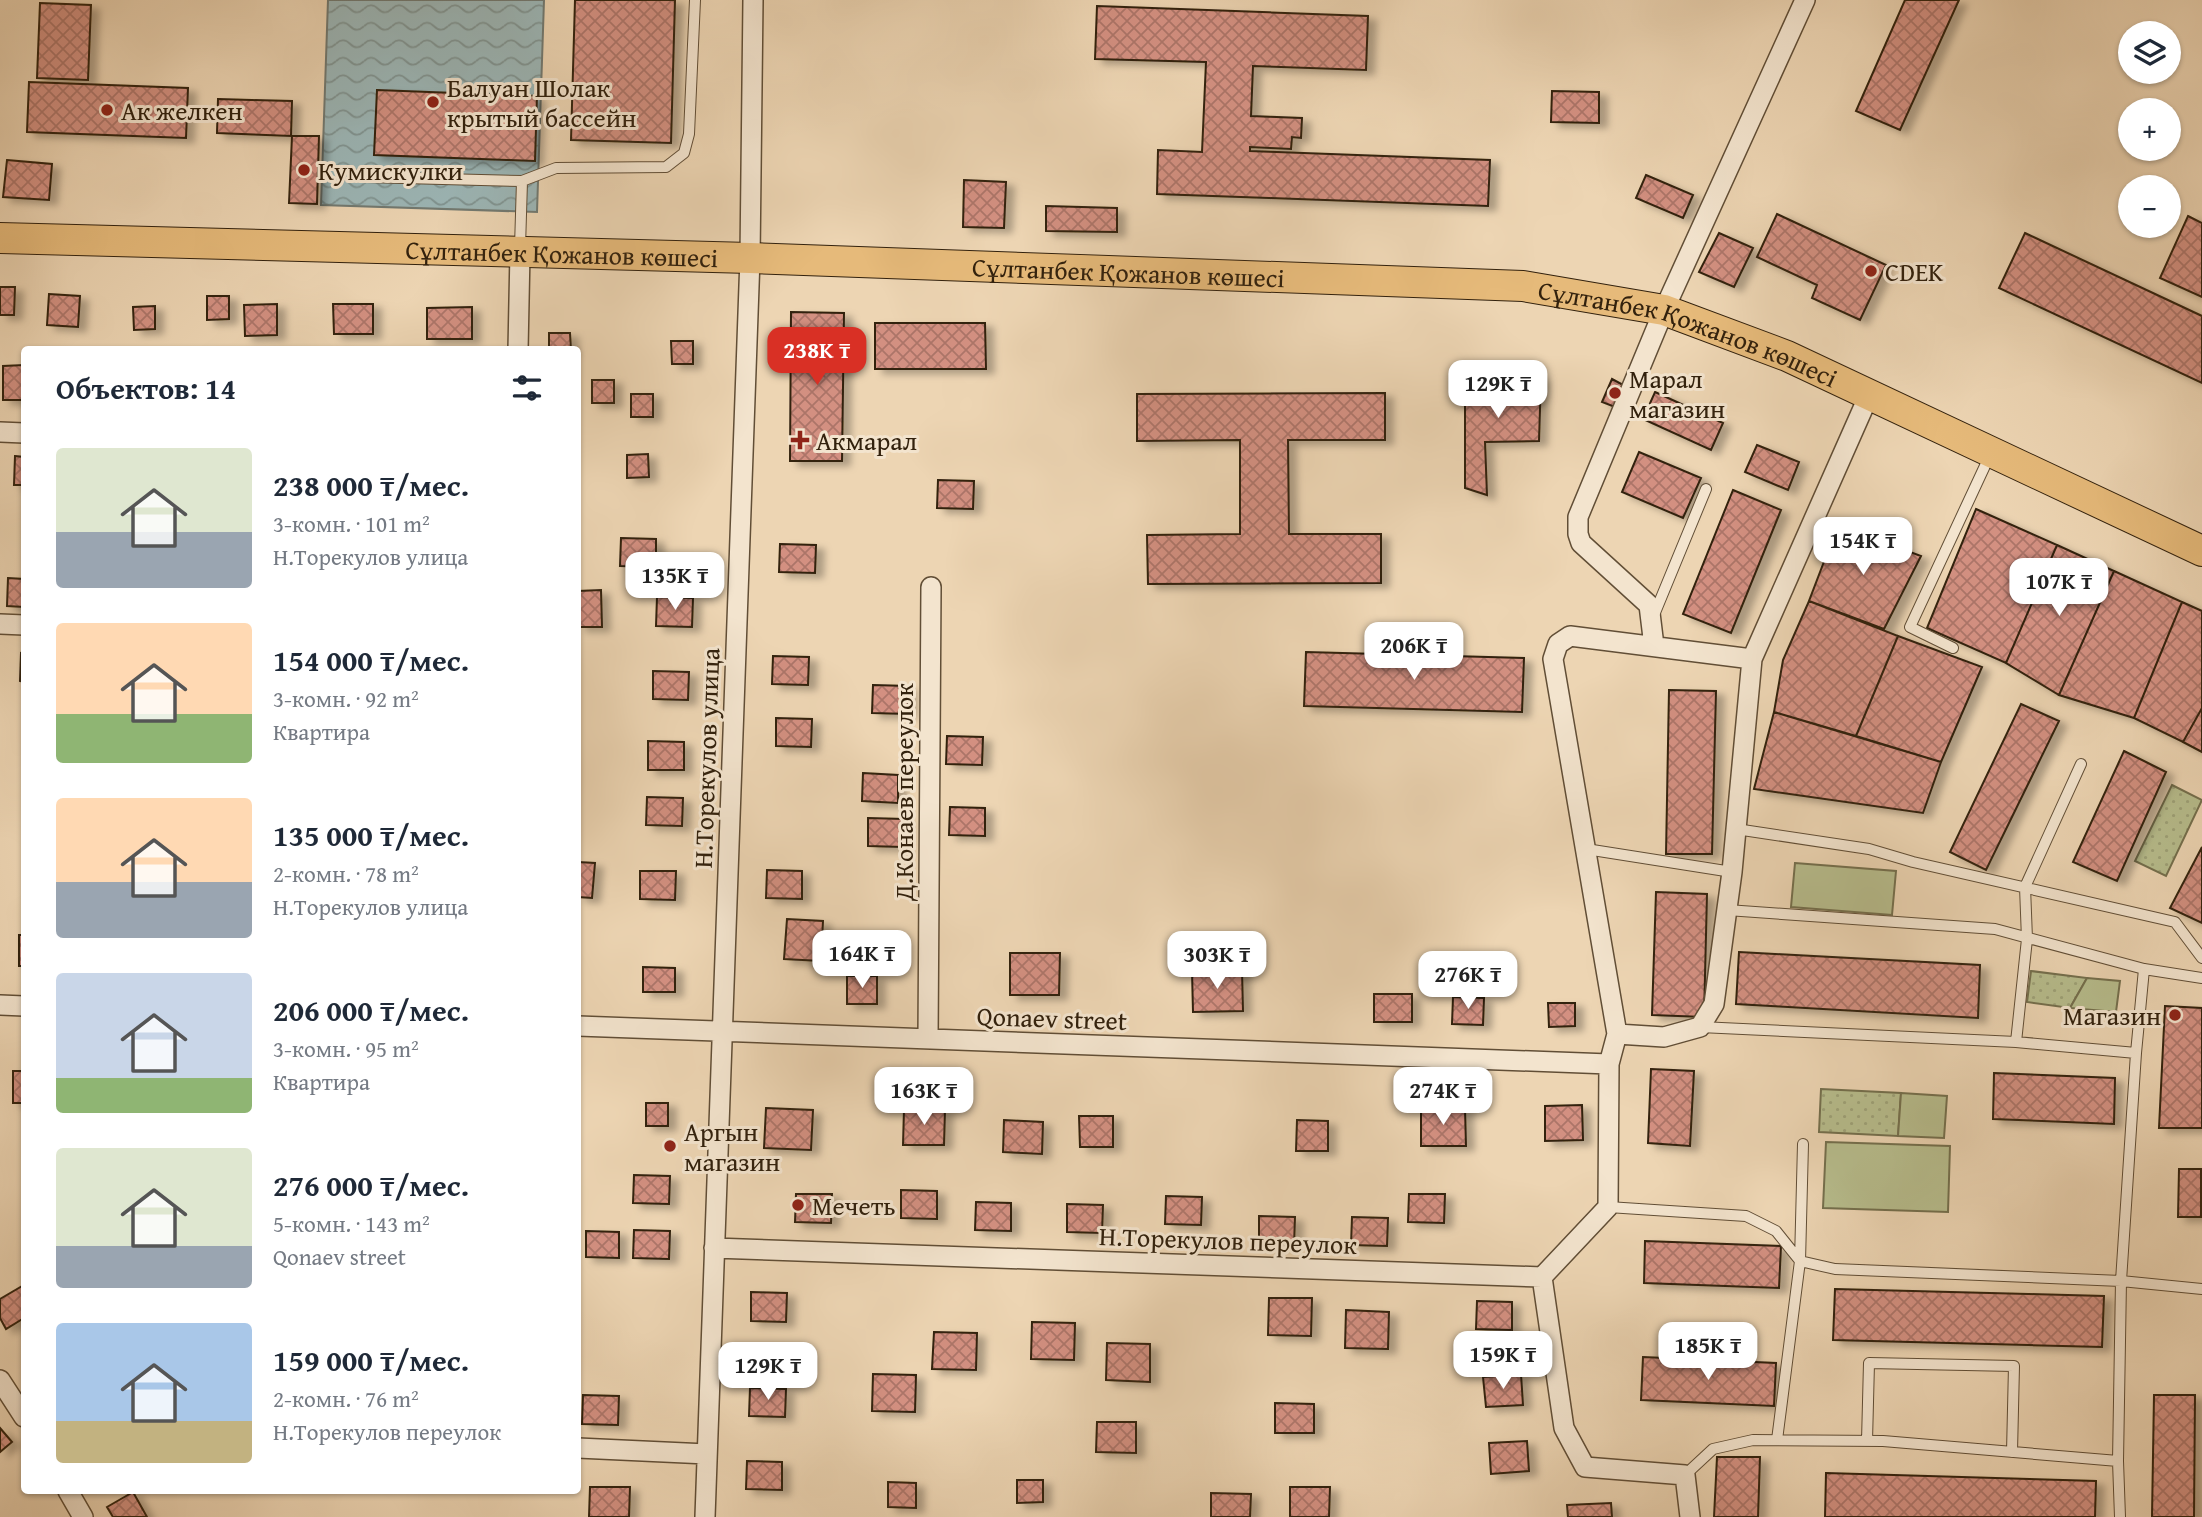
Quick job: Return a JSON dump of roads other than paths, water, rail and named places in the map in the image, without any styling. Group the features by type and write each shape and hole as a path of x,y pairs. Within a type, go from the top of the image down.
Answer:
{"main road":[{"name":"Сұлтанбек Қожанов көшесі","path":"0,238 750,258 1523,286 1664,310 1787,356 2202,551"}],"street":[{"name":"Н.Торекулов улица","path":"705,1517 750,258 753,0"},
{"path":"1654,646 1653,618 1649,606 1581,543 1578,517 1664,310 1805,0"},
{"path":"517,346 520,252"},
{"path":"1617,1034 1664,1037 1700,1027 1714,1004 1727,910 1752,659 1869,395"},
{"path":"0,432 21,433"},
{"name":"Д.Конаев переулок","path":"928,1039 931,587"},
{"path":"0,624 21,625"},
{"path":"1689,1517 1685,1475 1585,1467 1564,1428 1542,1277 1608,1207 1609,1064 1617,1034 1553,659 1558,644 1570,636 1752,659"},
{"path":"0,1005 21,1006"},
{"name":"Qonaev street","path":"581,1026 1609,1064"},
{"name":"Н.Торекулов переулок","path":"715,1248 1542,1277"},
{"path":"0,1380 21,1412"},
{"path":"581,1448 707,1454"},
{"path":"70,1494 83,1517"}],"lane":[{"path":"365,177 522,181 556,168 666,167 684,153 689,134 695,0"},
{"path":"520,252 522,181"},
{"path":"1952,648 1910,627 1992,453"},
{"path":"1653,618 1706,489"},
{"path":"2016,1042 2026,939 2025,887 2081,764"},
{"path":"1735,829 1869,849 2175,922 2202,958"},
{"path":"1586,849 1731,872"},
{"path":"1727,910 1995,929 2144,969 2202,978"},
{"path":"2120,1517 2118,1461 2121,1281 2144,969"},
{"path":"1700,1027 2016,1042 2136,1053"},
{"path":"1777,1440 1800,1261 1803,1144"},
{"path":"1608,1207 1746,1216 1776,1231 1800,1261 1835,1269 2121,1281 2202,1289"},
{"path":"1867,1441 1869,1363 2014,1366 2012,1452"},
{"path":"1685,1475 1713,1448 1753,1440 1867,1441 2118,1461"}],"water":[{"name":"Балуан Шолак крытый бассейн","path":"328,0 544,0 537,212 321,205"}],"place":[{"name":"Балуан Шолак крытый бассейн","path":"433,102"},
{"name":"Ак желкен","path":"107,110"},
{"name":"Кумискулки","path":"304,170"},
{"name":"CDEK","path":"1871,271"},
{"name":"Марал магазин","path":"1615,393"},
{"name":"Акмарал","path":"800,440"},
{"name":"Магазин","path":"2175,1015"},
{"name":"Аргын магазин","path":"670,1146"},
{"name":"Мечеть","path":"798,1205"}]}
